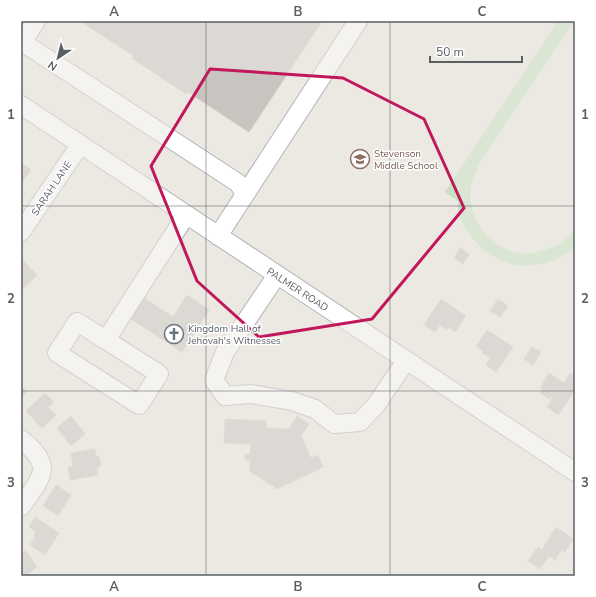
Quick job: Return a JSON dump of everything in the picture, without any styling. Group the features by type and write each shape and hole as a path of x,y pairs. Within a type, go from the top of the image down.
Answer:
{"street":[{"path":"36,21 22,43 238,184 242,188 244,195"},
{"path":"218,236 358,21"},
{"name":"PALMER ROAD","path":"21,105 575,472"},
{"name":"SARAH LANE","path":"21,232 80,145"},
{"path":"106,340 186,215"},
{"path":"277,275 225,352 214,380 225,396 251,394 292,401 315,409 334,424 360,422 376,405 406,361"},
{"path":"77,322 106,340 159,374 139,405 57,352 77,322"},
{"path":"21,439 38,454 42,467 38,481 21,507"}],"highlighted area":[{"path":"210,69 343,78 424,119 464,208 372,319 259,337 197,281 151,166"}],"green space":[{"path":"558,21 574,21 479,164 475,172 471,190 471,206 479,225 491,239 506,249 518,253 530,253 551,248 562,242 575,229 575,247 563,256 550,262 523,266 497,258 485,251 474,240 461,221 458,201 445,192"}],"building":[{"path":"80,21 322,21 249,132 188,92 186,94 132,58 134,56"},
{"path":"21,163 31,170 21,184"},
{"path":"460,248 469,254 463,264 454,258"},
{"path":"24,262 37,275 21,291 21,265"},
{"name":"Kingdom Hall of Jehovah's Witnesses","path":"187,295 209,310 182,352 128,317 141,296 173,317"},
{"path":"441,299 466,316 455,332 449,327 447,330 440,325 435,332 424,325"},
{"path":"498,299 508,306 500,317 490,311"},
{"path":"487,330 513,347 496,372 486,365 490,358 482,353 483,351 476,346"},
{"path":"532,347 541,352 533,365 524,359"},
{"path":"549,373 564,383 570,373 575,377 575,390 558,415 547,407 553,397 551,396 549,399 540,393 543,390 540,388"},
{"path":"21,386 26,392 21,397"},
{"path":"45,393 54,402 48,407 56,415 42,428 26,411"},
{"path":"71,416 85,434 71,446 57,428"},
{"path":"297,416 309,424 301,436 311,458 318,455 323,467 277,489 250,471 250,460 245,460 245,454 250,454 251,444 224,443 225,419 266,421 266,428 289,429"},
{"path":"95,449 96,456 99,456 101,466 97,467 98,475 70,480 68,467 73,466 71,453"},
{"path":"56,485 71,495 58,516 43,506"},
{"path":"35,517 59,533 45,555 30,545 36,532 29,527"},
{"path":"556,527 573,539 565,552 562,550 555,560 549,556 540,569 528,561 538,547 542,550"},
{"path":"26,551 37,567 28,575 21,576 21,554"}],"place":[{"name":"Stevenson Middle School","path":"360,159"},
{"name":"Kingdom Hall of Jehovah's Witnesses","path":"174,334"}]}
